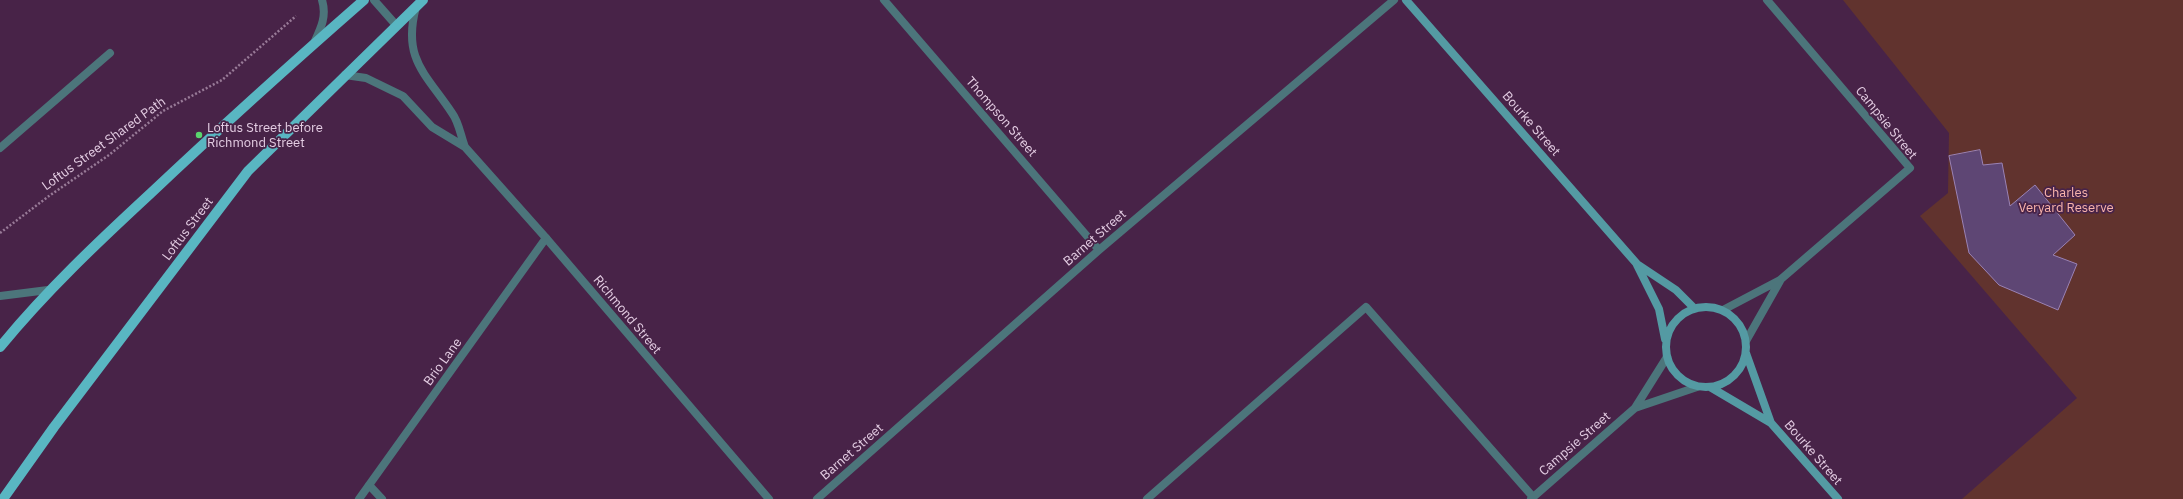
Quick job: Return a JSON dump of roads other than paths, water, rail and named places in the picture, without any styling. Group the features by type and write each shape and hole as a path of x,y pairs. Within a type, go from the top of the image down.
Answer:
{"main road":[{"path":"0,347 48,290 206,141 364,0"},
{"name":"Loftus Street","path":"4,499 54,427 248,171 420,3"}],"street":[{"path":"312,45 321,28 325,11 322,0"},
{"path":"374,0 396,25"},
{"name":"Thompson Street","path":"884,0 1099,250"},
{"name":"Barnet Street","path":"817,499 1099,250 1394,0"},
{"name":"Bourke Street","path":"1406,0 1637,264 1676,290 1694,308"},
{"name":"Campsie Street","path":"1723,310 1780,280 1910,168 1767,0"},
{"name":"Richmond Street","path":"420,3 411,27 413,47 418,62 432,87 453,114 465,148"},
{"path":"0,148 110,52"},
{"name":"Richmond Street","path":"345,75 366,78 403,96 432,127 465,148 546,238 769,499"},
{"name":"Brio Lane","path":"360,499 546,238"},
{"name":"Bourke Street","path":"1637,264 1659,309 1666,341"},
{"name":"Campsie Street","path":"1746,341 1780,280"},
{"path":"0,296 48,290"},
{"path":"1147,499 1366,307 1532,498"},
{"path":"1714,307 1723,310 1734,318 1742,328 1746,341 1746,353 1742,366 1734,376 1723,384 1710,387 1697,387 1677,376 1666,357 1666,341 1669,330 1675,320 1684,312 1694,308 1714,307"},
{"name":"Bourke Street","path":"1746,353 1771,423"},
{"name":"Campsie Street","path":"1532,498 1635,408 1666,357"},
{"name":"Campsie Street","path":"1635,408 1697,387"},
{"name":"Bourke Street","path":"1710,387 1771,423 1838,499"},
{"path":"369,485 382,499"}],"place":[{"name":"Loftus Street before Richmond Street","path":"199,135"}],"park label":[{"name":"Charles Veryard Reserve","path":"2066,200"}]}
